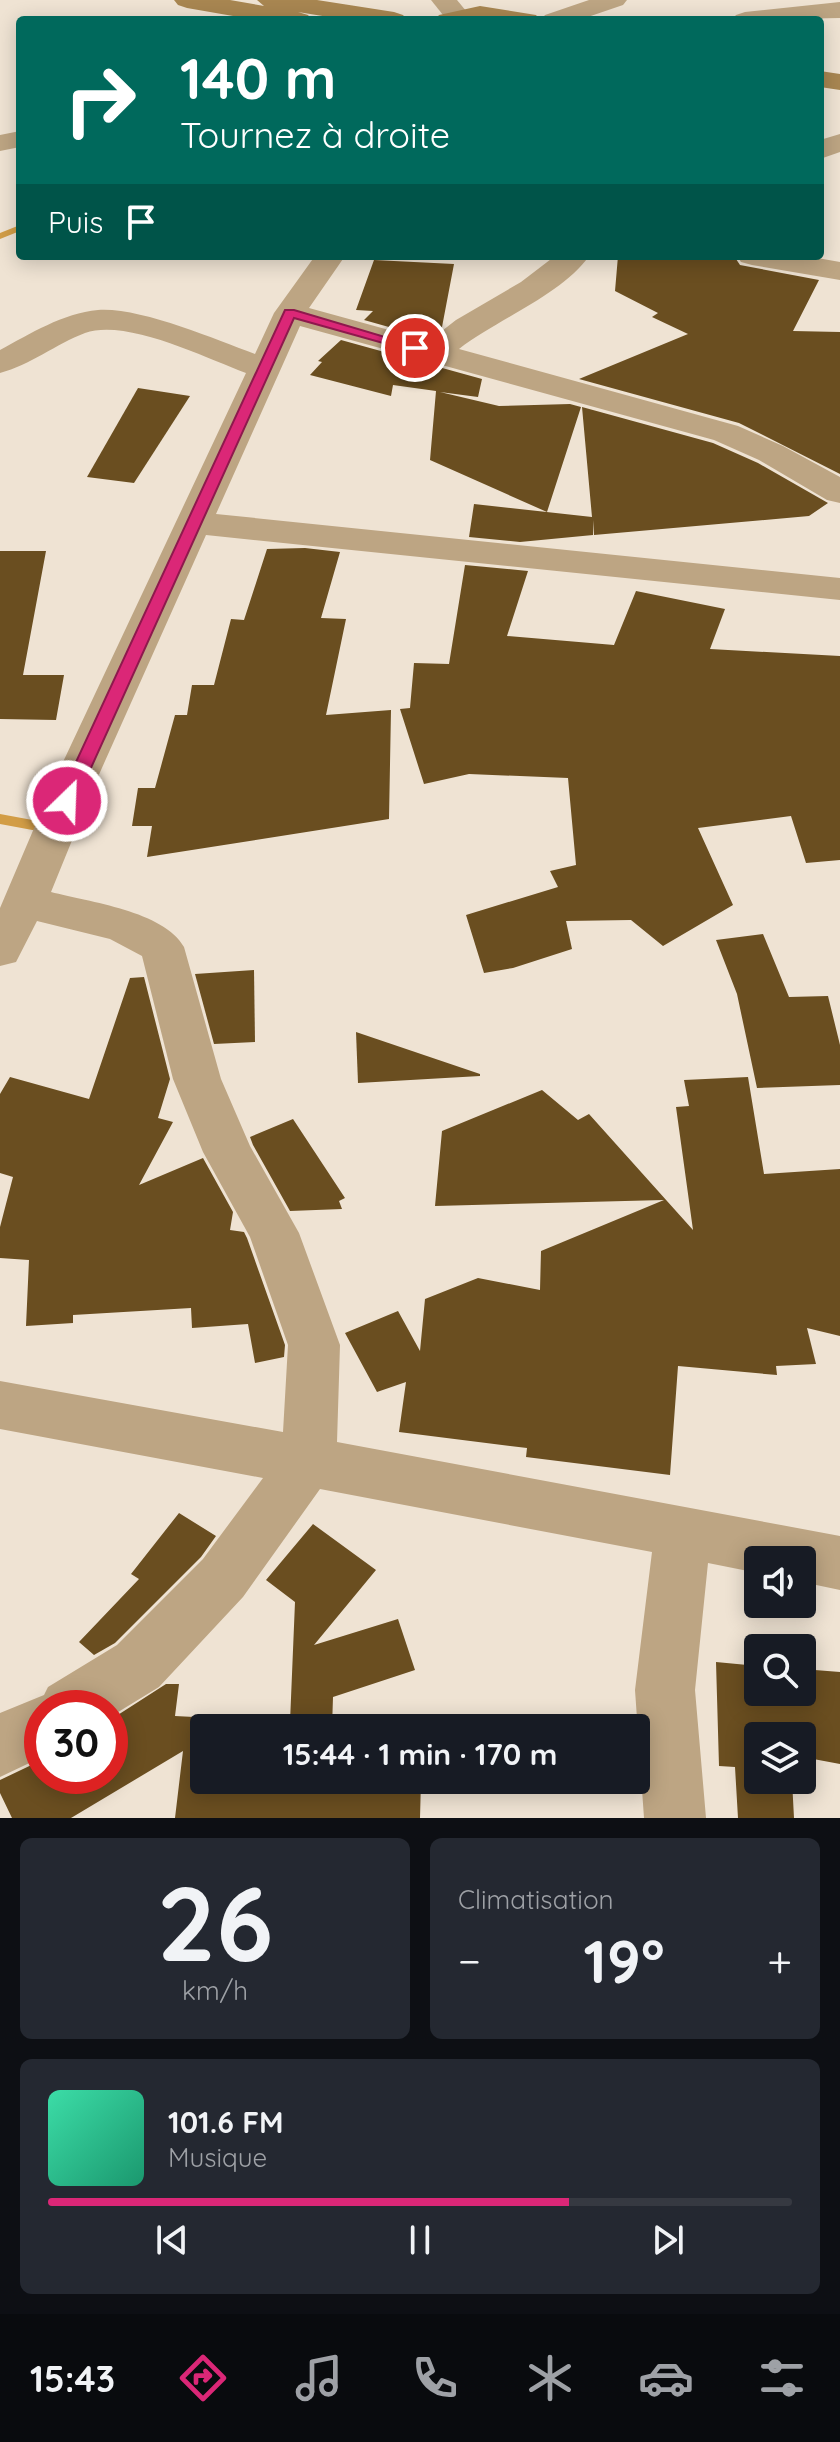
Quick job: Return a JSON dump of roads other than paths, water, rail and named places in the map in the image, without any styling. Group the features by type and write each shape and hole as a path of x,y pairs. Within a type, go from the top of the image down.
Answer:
{"main road":[{"path":"187,0 277,16"},
{"path":"270,0 369,16"},
{"path":"450,12 508,16"}],"street":[{"path":"566,16 614,0"},
{"path":"783,16 840,10"},
{"path":"0,950 290,313 327,260"},
{"path":"434,353 467,327 532,289 569,260"},
{"path":"775,260 840,271"},
{"path":"290,313 726,433 771,453 840,492"},
{"path":"0,363 78,325 100,319 126,322 264,368"},
{"path":"195,523 840,589"},
{"path":"32,885 162,947 197,1079 228,1152 274,1233 314,1345 309,1460 223,1578 138,1666 99,1690"},
{"path":"0,1405 309,1460 840,1563"},
{"path":"675,1818 665,1690 683,1531"},
{"path":"0,1746 24,1733"}],"waterway":[{"path":"0,236 16,230"},
{"path":"0,819 54,829"}]}
